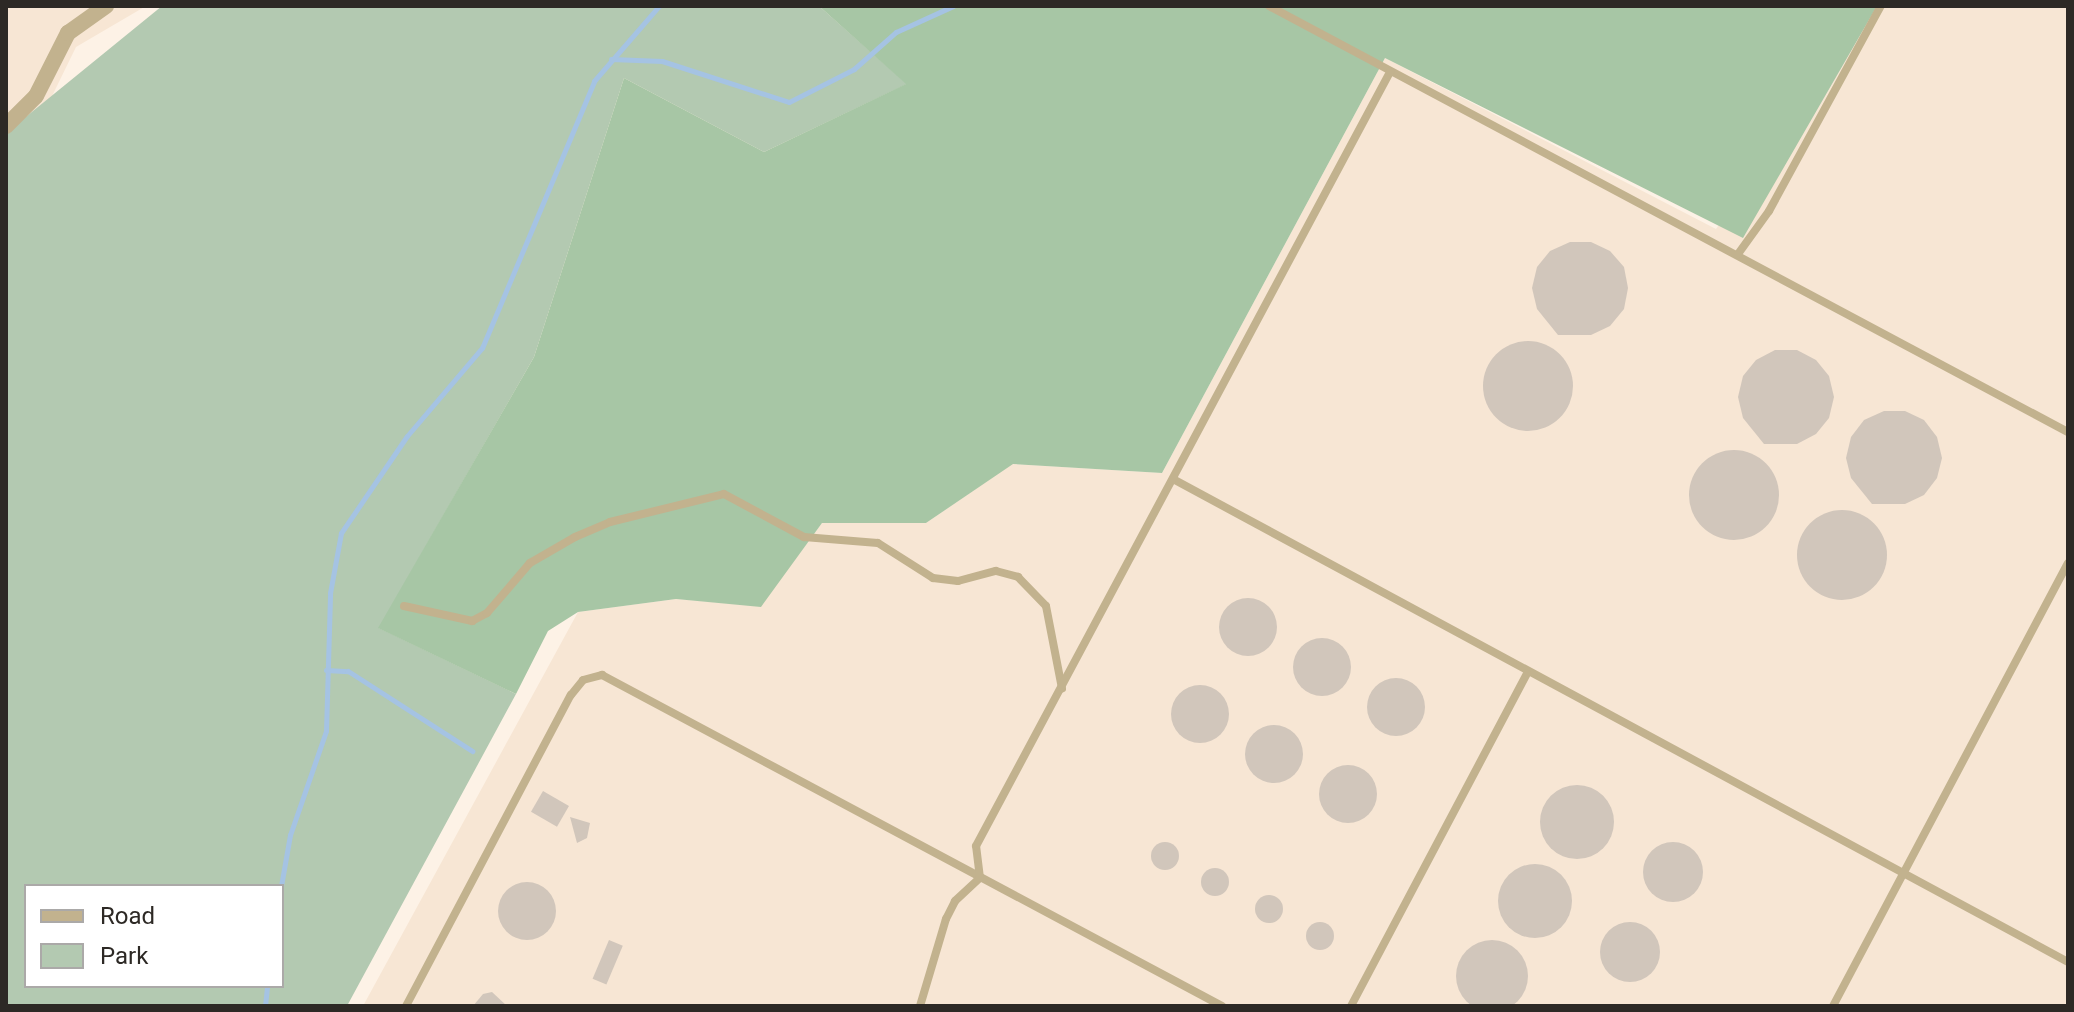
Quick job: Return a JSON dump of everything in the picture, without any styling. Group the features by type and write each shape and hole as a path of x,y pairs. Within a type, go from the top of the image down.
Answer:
{"street":[{"path":"6,126 36,96 68,33 106,6"}],"lane":[{"path":"1269,6 2068,432"},
{"path":"1738,254 1769,211 1881,6"},
{"path":"980,878 976,846 1390,72"},
{"path":"1173,479 1527,674 2068,962"},
{"path":"404,606 472,621 487,613 530,563 575,537 610,522 724,494 804,537 878,543 933,578 958,581 996,571 1018,577 1046,606 1062,689"},
{"path":"1833,1006 2068,563"},
{"path":"1351,1006 1527,674"},
{"path":"406,1006 571,695 583,680 602,675 1222,1006"},
{"path":"920,1006 946,919 955,901 980,878"}],"shaded area":[{"path":"6,6 146,6 76,47 34,133 6,147"},
{"path":"1877,6 2068,6 2068,1006 363,1006 578,612 676,599 760,606 822,523 926,523 1012,464 1162,473 1385,58 1716,229"}],"green space":[{"path":"162,6 819,6 907,84 764,152 624,78 534,357 379,628 516,694 347,1006 6,1006 6,133"},
{"path":"819,6 1877,6 1743,238 1385,58 1162,473 1013,464 926,523 822,523 761,607 676,599 578,612 548,631 516,694 378,628 534,357 624,78 764,152 906,84"}],"building":[{"path":"1570,242 1591,242 1610,251 1624,267 1628,288 1624,309 1610,326 1591,335 1558,335 1537,309 1532,288 1537,267 1550,251"},
{"path":"1528,341 1545,345 1560,354 1569,369 1573,386 1569,403 1560,418 1545,427 1528,431 1511,427 1496,418 1487,403 1483,386 1487,369 1496,354 1511,345"},
{"path":"1775,350 1797,350 1816,360 1829,376 1834,397 1829,418 1816,434 1797,444 1764,444 1743,418 1738,397 1743,376 1756,360"},
{"path":"1884,411 1905,411 1924,420 1937,437 1942,458 1937,478 1924,495 1905,504 1872,504 1851,478 1846,458 1851,437 1864,420"},
{"path":"1734,450 1751,454 1766,463 1775,478 1779,495 1775,512 1766,527 1751,536 1734,540 1717,536 1702,527 1693,512 1689,495 1693,478 1702,463 1717,454"},
{"path":"1842,510 1859,514 1874,523 1883,538 1887,555 1883,572 1874,587 1859,596 1842,600 1825,596 1810,587 1801,572 1797,555 1801,538 1810,523 1825,514"},
{"path":"1248,598 1269,606 1277,627 1269,648 1248,656 1227,648 1219,627 1227,606"},
{"path":"1322,638 1343,646 1351,667 1343,688 1322,696 1301,688 1293,667 1301,646"},
{"path":"1396,678 1417,686 1425,707 1417,728 1396,736 1375,728 1367,707 1375,686"},
{"path":"1200,685 1221,693 1229,714 1221,735 1200,743 1179,735 1171,714 1179,693"},
{"path":"1274,725 1295,733 1303,754 1295,775 1274,783 1253,775 1245,754 1253,733"},
{"path":"1348,765 1369,773 1377,794 1369,815 1348,823 1327,815 1319,794 1327,773"},
{"path":"1577,785 1598,791 1608,801 1614,822 1608,843 1598,853 1577,859 1556,853 1546,843 1540,822 1546,801 1556,791"},
{"path":"543,791 569,806 557,827 531,812"},
{"path":"570,817 590,823 587,838 577,843"},
{"path":"1165,842 1175,846 1179,856 1175,866 1165,870 1155,866 1151,856 1155,846"},
{"path":"1673,842 1685,844 1694,851 1701,860 1701,884 1694,893 1685,900 1673,902 1661,900 1652,893 1645,884 1643,872 1645,860 1652,851 1661,844"},
{"path":"1528,864 1542,864 1556,870 1566,880 1572,901 1566,922 1556,932 1542,938 1528,938 1514,932 1504,922 1498,908 1498,894 1504,880 1514,870"},
{"path":"1215,868 1225,872 1229,882 1225,892 1215,896 1205,892 1201,882 1205,872"},
{"path":"527,882 538,884 547,891 554,900 554,922 547,931 538,938 527,940 516,938 507,931 500,922 498,911 500,900 507,891 516,884"},
{"path":"1269,895 1279,899 1283,909 1279,919 1269,923 1259,919 1255,909 1259,899"},
{"path":"1320,922 1330,926 1334,936 1330,946 1320,950 1310,946 1306,936 1310,926"},
{"path":"1630,922 1642,924 1651,931 1658,940 1658,964 1651,973 1642,980 1630,982 1618,980 1609,973 1602,964 1600,952 1602,940 1609,931 1618,924"},
{"path":"609,940 623,946 606,985 593,979"},
{"path":"1492,940 1512,946 1522,956 1528,976 1522,996 1512,1006 1492,1012 1472,1006 1462,996 1456,976 1462,956 1472,946"},
{"path":"492,992 507,1006 473,1006 483,994"}],"waterway":[{"path":"281,884 290,835 326,731 330,593 341,533 407,436 482,348 594,81 659,6"},
{"path":"611,59 662,61 789,102 854,69 896,32 953,6"},
{"path":"326,670 348,671 472,751"},
{"path":"265,1006 267,988"}]}
